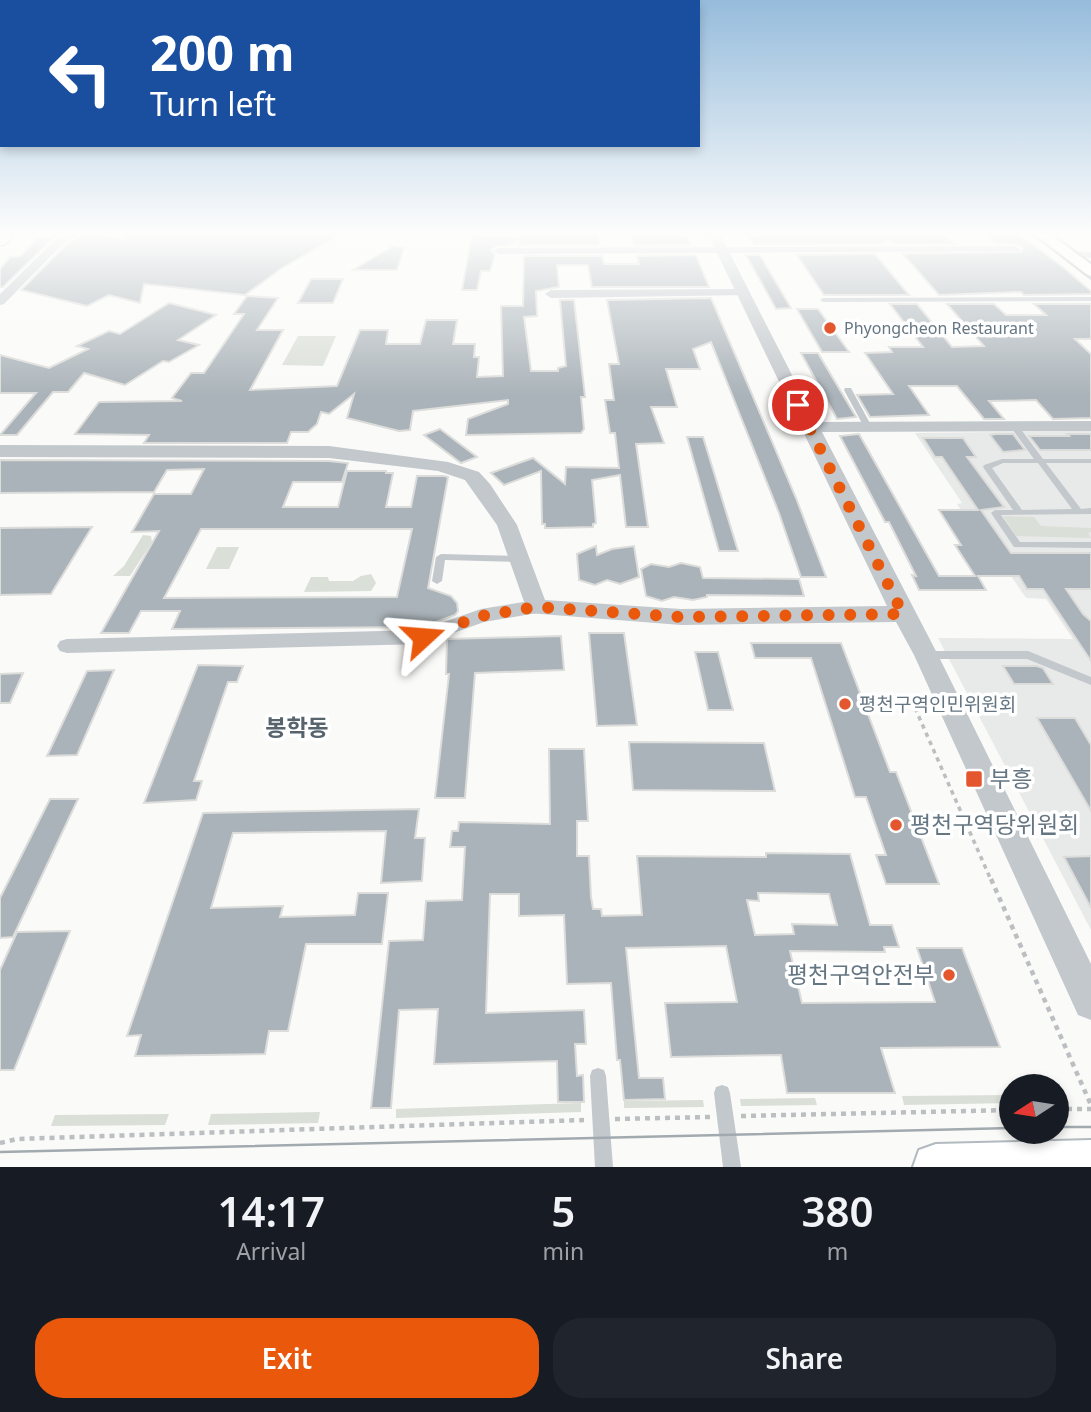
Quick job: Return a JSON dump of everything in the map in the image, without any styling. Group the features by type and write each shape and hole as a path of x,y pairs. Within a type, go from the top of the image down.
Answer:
{"main road":[{"path":"936,1167 1091,1163"}],"street":[{"path":"0,301 15,286"},
{"path":"740,286 926,655 1091,1002"},
{"path":"551,294 743,293"},
{"path":"809,427 1091,426"},
{"path":"0,451 329,452 441,466 472,476 483,488 507,525 536,607"},
{"path":"67,646 423,637 481,616 536,607 681,617 903,614"}],"lane":[{"path":"823,300 1091,299"},
{"path":"848,390 869,427"},
{"path":"1014,426 1078,511"},
{"path":"1019,512 987,467 1002,461 1091,461"},
{"path":"1091,511 995,513 1017,545 1091,545"},
{"path":"437,581 441,558 520,559"},
{"path":"926,655 1028,655 1091,681"},
{"path":"598,1076 604,1167"},
{"path":"722,1093 732,1167"}],"path":[{"path":"915,708 1091,1107 1069,1108"},
{"path":"0,1143 17,1139 601,1119 999,1110"}],"shaded area":[{"path":"298,336 336,336 323,366 282,365"},
{"path":"1091,431 1091,930 938,638 1073,639 1046,599 1026,598 992,548 986,547 957,504 962,503 915,433"},
{"path":"1003,516 1034,517 1041,526 1091,528 1088,533 1091,538 1016,536"},
{"path":"143,535 151,536 152,542 130,576 113,576 124,566"},
{"path":"217,547 239,547 229,569 206,569"},
{"path":"371,574 376,583 371,591 304,592 311,577 328,577 329,581 353,581"},
{"path":"999,1095 999,1103 904,1105 902,1096"},
{"path":"815,1098 817,1105 741,1106 740,1099"},
{"path":"703,1100 704,1107 624,1108 624,1101"},
{"path":"581,1103 581,1112 396,1118 396,1109"},
{"path":"320,1112 318,1123 208,1125 211,1114"},
{"path":"169,1114 165,1125 51,1126 55,1115"}],"building":[{"path":"25,286 143,286 140,303 109,295 87,306 21,290"},
{"path":"167,286 257,286 245,295"},
{"path":"307,286 340,286 333,303 298,303"},
{"path":"463,286 478,286 477,290 462,290"},
{"path":"523,286 559,286 536,291 537,316 524,317 531,371 558,371 558,368 566,366 560,300 574,300 585,397 581,397 584,429 581,433 466,435 468,419 508,404 508,400 413,411 410,430 399,431 347,418 354,394 329,414 321,412 317,424 308,432 291,432 287,443 144,443 149,435 75,434 99,402 182,401 172,398 191,373 204,373 244,314 234,314 247,296 278,298 257,330 283,330 250,390 337,386 360,330 388,330 386,344 420,344 426,320 457,320 453,344 475,344 474,357 479,357 477,377 503,376 501,306 523,306"},
{"path":"592,286 709,287 592,287"},
{"path":"763,286 778,286 791,308 776,309"},
{"path":"818,286 902,286 909,295 824,295"},
{"path":"932,286 1086,286 1091,291 1091,294 1024,295 1021,292 939,295"},
{"path":"711,298 796,498 826,577 801,577 779,513 711,342 693,349 700,369 666,369 677,407 651,407 664,443 636,444 648,527 626,527 620,475 592,480 596,523 593,527 545,528 545,524 542,524 541,471 504,485 491,473 533,458 565,484 566,467 619,468 615,433 610,433 605,400 614,400 609,364 619,364 607,300"},
{"path":"169,303 216,315 178,340 199,345 169,362 163,361 125,385 84,373 68,392 53,392 17,435 0,435 36,393 0,393 0,355 49,368 88,349 77,346 109,331 120,334"},
{"path":"890,304 917,304 952,347 984,346 947,304 994,304 1006,315 1046,315 1034,304 1091,304 1091,339 1075,339 1091,354 1091,418 1053,419 1036,400 989,401 1004,419 984,419 957,386 909,386 929,415 870,417 857,395 893,394 865,353 892,352 889,347 923,347"},
{"path":"797,309 818,309 849,352 822,352"},
{"path":"801,353 818,353 856,417 837,419"},
{"path":"440,429 477,457 461,463 424,435"},
{"path":"859,434 939,576 975,576 955,545 961,545 939,510 978,510 942,457 935,457 923,438 963,438 976,457 967,457 1004,507 981,510 1011,553 1091,553 1091,589 1066,589 1091,621 1091,661 1043,589 1027,589 1019,576 978,576 986,590 919,590 912,575 916,576 889,522 885,522 840,436"},
{"path":"1013,434 1025,450 1003,452 990,435"},
{"path":"1067,434 1091,434 1091,450 1040,450 1029,436 1069,436"},
{"path":"687,437 703,437 738,551 719,551"},
{"path":"0,460 348,463 342,482 293,482 283,507 338,507 347,471 393,473 386,507 411,507 417,476 448,477 428,588 451,596 457,603 458,611 455,615 422,627 172,629 180,611 141,611 129,633 101,633 159,531 132,532 154,494 191,494 204,469 167,470 154,492 0,493","holes":["201,529 412,529 397,597 164,598"]},
{"path":"92,527 51,594 0,595 0,528"},
{"path":"596,546 597,555 612,549 634,546 639,577 620,584 607,580 595,585 579,580 577,554"},
{"path":"681,563 700,567 703,578 799,579 804,596 707,595 693,600 674,597 662,601 646,596 641,569 651,564 669,567"},
{"path":"589,633 624,633 637,725 597,726"},
{"path":"561,636 564,670 475,673 465,798 435,798 449,674 446,674 447,639"},
{"path":"751,643 841,643 890,772 896,772 939,884 886,884 876,855 886,855 866,797 855,797 811,658 755,658"},
{"path":"695,652 718,652 733,710 708,710"},
{"path":"198,665 243,666 237,682 228,682 194,781 202,781 196,800 144,803"},
{"path":"1003,666 1043,668 1053,684 1014,684"},
{"path":"114,670 77,755 47,756 87,671"},
{"path":"23,673 10,703 0,703 0,674"},
{"path":"1037,718 1075,718 1091,745 1091,811"},
{"path":"629,742 764,743 775,791 633,790"},
{"path":"549,749 584,749 588,821 577,821 577,856 589,856 593,909 601,909 602,916 642,915 637,856 766,857 766,853 850,854 870,925 892,925 899,947 884,947 885,952 790,951 802,1003 935,1002 917,948 962,948 1000,1047 881,1048 895,1093 787,1093 781,1055 671,1057 665,1003 737,1002 726,946 626,948 639,1078 663,1078 665,1099 624,1100 620,1060 617,1060 611,983 567,984 564,915 519,916 519,894 490,894 486,1013 584,1010 586,1044 575,1044 577,1076 583,1075 584,1102 558,1102 557,1061 434,1064 438,1009 399,1010 391,1108 371,1108 389,941 423,940 426,901 462,900 465,847 450,847 452,831 458,831 459,822 550,824","holes":["758,893 829,894 837,925 792,924 794,934 755,935 747,900 759,901"]},
{"path":"50,799 78,799 13,937 0,938 0,898"},
{"path":"419,809 415,838 425,838 422,881 381,883 386,831 233,833 211,908 283,906 280,917 355,915 358,893 388,893 382,944 306,944 288,1031 269,1031 265,1054 135,1056 141,1035 127,1036 203,813"},
{"path":"1091,856 1091,908 1064,857"},
{"path":"70,931 14,1070 0,1070 0,970 17,932"}],"tram line":[{"path":"1069,1127 1091,1127"},
{"path":"0,1152 999,1128"}],"place":[{"name":"Phyongcheon Restaurant","path":"830,328"},
{"name":"평천구역인민위원회","path":"845,704"},
{"name":"부흥","path":"974,779"},
{"name":"평천구역당위원회","path":"896,825"},
{"name":"평천구역안전부","path":"949,975"}],"district":[{"name":"봉학동","path":"297,728"}],"route":[{"path":"423,637 481,616 536,607 681,617 903,614 798,405"}]}
